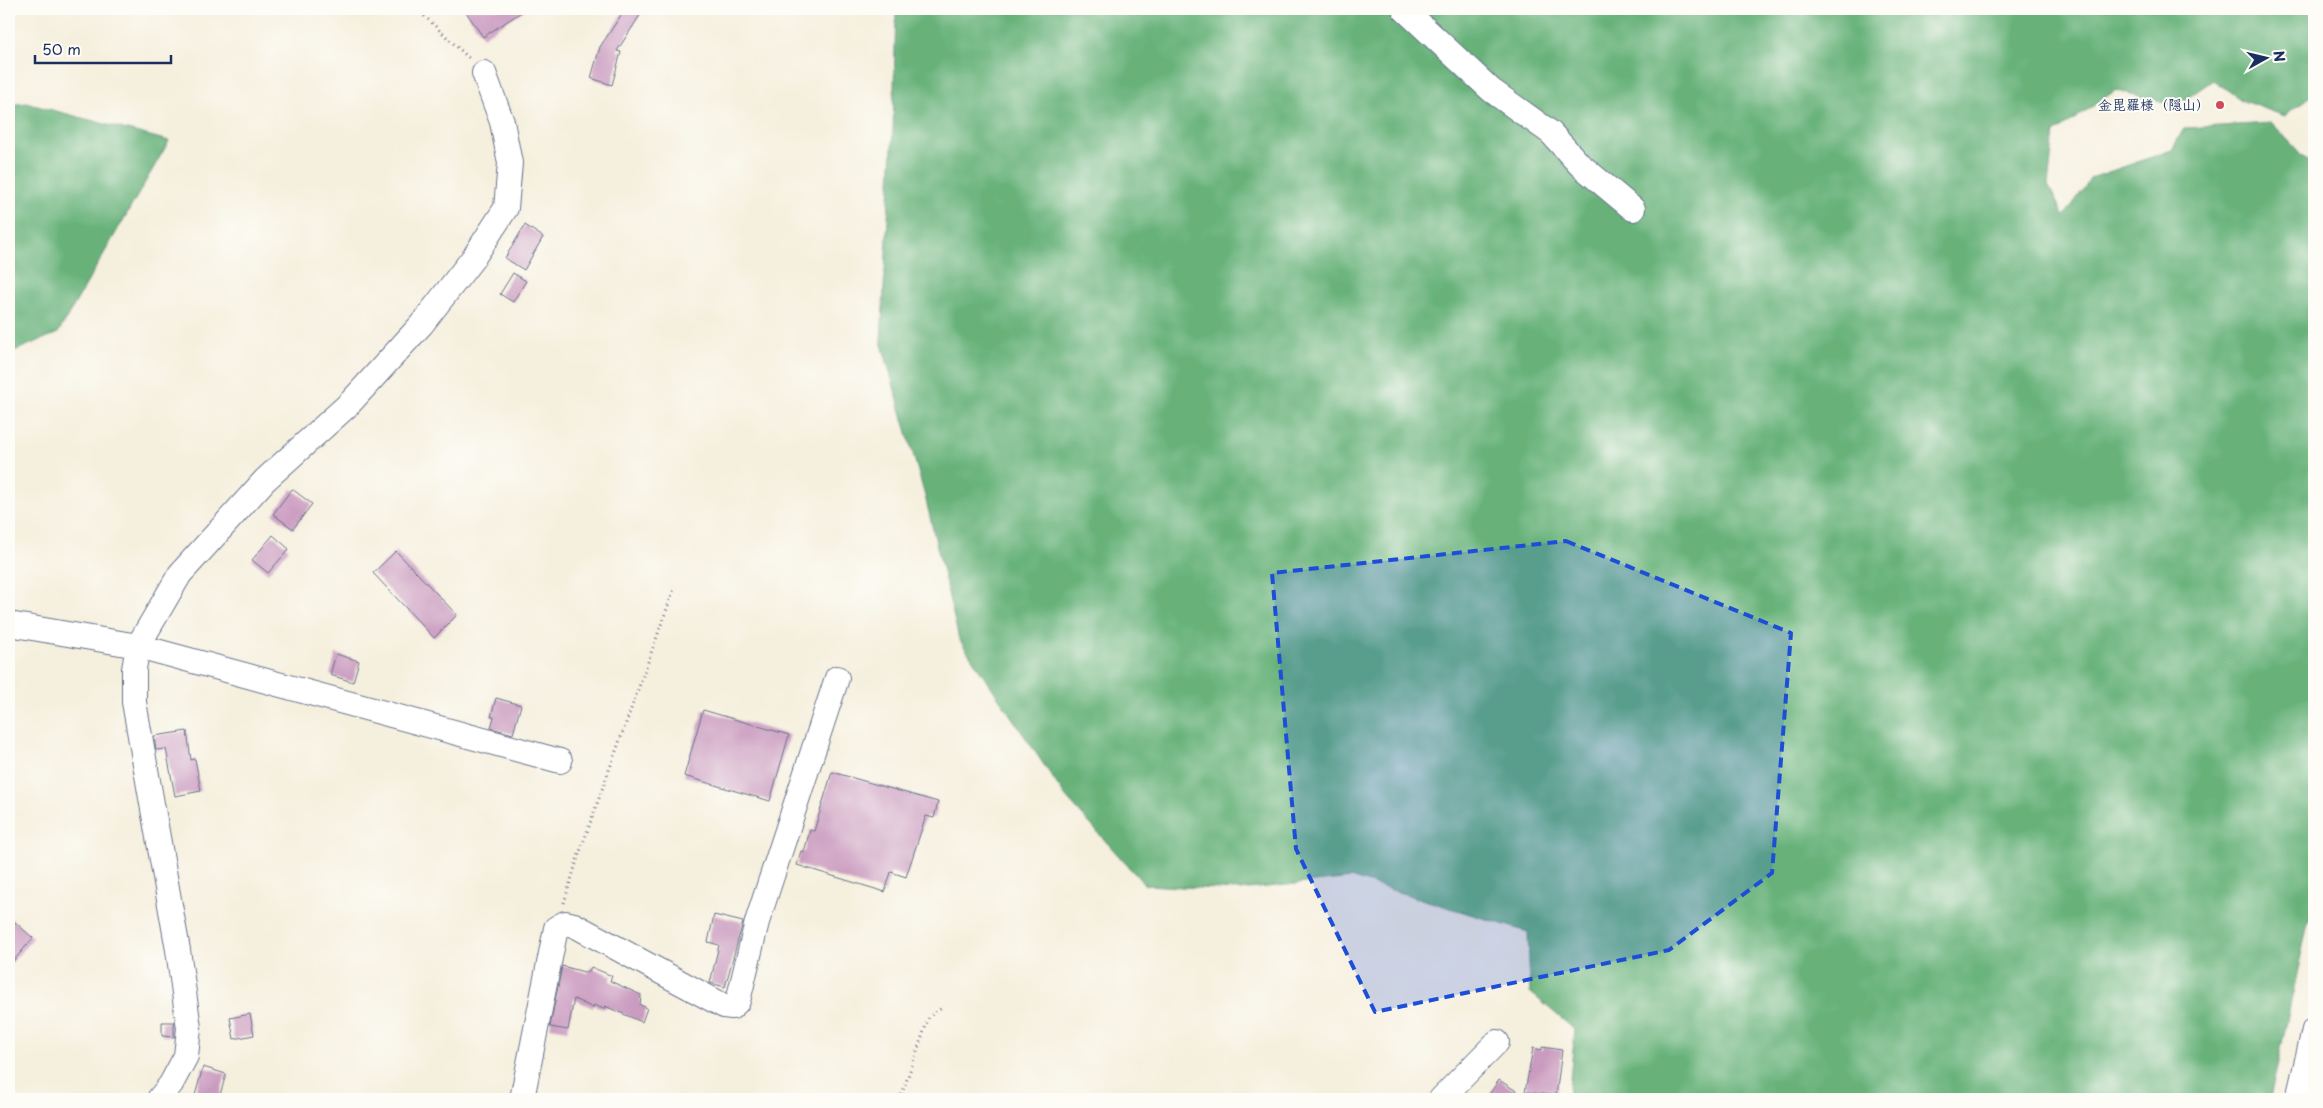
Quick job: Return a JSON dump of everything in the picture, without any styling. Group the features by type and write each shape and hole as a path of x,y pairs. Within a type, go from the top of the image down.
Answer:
{"street":[{"path":"1404,9 1491,90 1550,133 1579,164 1633,209"},
{"path":"159,1099 171,1084 186,1056 189,1028 178,950 134,702 134,669 138,646 180,574 265,480 349,404 421,325 474,257 506,208 510,163 502,122 484,73"},
{"path":"9,624 138,646 560,761"},
{"path":"522,1099 556,928 565,924 574,925 724,1006 732,1007 738,1001 757,922 837,678"},
{"path":"2298,1099 2314,1030"},
{"path":"1441,1099 1497,1042"}],"path":[{"path":"417,9 484,73"},
{"path":"556,928 578,857 674,589"},
{"path":"900,1099 929,1017 943,1007"}],"highlighted area":[{"path":"1566,541 1791,633 1772,873 1669,950 1375,1012 1296,849 1272,573"}],"green space":[{"path":"896,9 2314,9 2314,94 2285,116 2243,101 2213,80 2176,106 2116,90 2054,133 2048,185 2064,217 2091,178 2172,150 2184,128 2272,123 2314,168 2314,907 2308,923 2270,1099 1568,1099 1575,1030 1530,992 1528,932 1353,878 1239,890 1145,885 1065,796 959,639 925,496 881,341 893,130"},
{"path":"26,103 169,141 58,333 9,353 9,105"}],"building":[{"path":"464,9 526,9 483,37"},
{"path":"625,9 644,9 617,51 621,52 612,85 591,78 600,47"},
{"path":"525,225 543,237 524,270 505,258"},
{"path":"513,273 526,281 513,302 500,294"},
{"path":"292,489 312,504 293,529 273,514"},
{"path":"273,535 289,549 268,573 252,560"},
{"path":"396,551 457,615 434,638 373,573"},
{"path":"336,654 359,661 353,682 330,675"},
{"path":"496,698 521,705 513,734 491,728 494,717 491,717"},
{"path":"703,710 789,735 770,801 684,776"},
{"path":"187,731 191,760 195,759 201,791 175,796 166,749 156,750 154,736"},
{"path":"832,772 938,802 934,818 926,816 906,877 891,872 885,892 797,865 801,851 804,852 810,830 814,831"},
{"path":"714,915 743,922 725,987 710,983 719,945 708,942"},
{"path":"9,917 33,938 9,966"},
{"path":"562,966 588,973 591,967 612,976 610,981 641,995 640,1005 647,1008 642,1022 605,1006 604,1009 594,1005 593,1008 574,999 568,1030 550,1027"},
{"path":"250,1014 254,1035 234,1039 230,1018"},
{"path":"162,1022 174,1022 174,1037 162,1036"},
{"path":"1542,1047 1562,1050 1556,1096 1525,1092 1533,1048 1542,1050"},
{"path":"203,1067 226,1074 219,1099 194,1099"},
{"path":"1499,1080 1529,1099 1486,1099"}],"place":[{"name":"金毘羅様（隠山）","path":"2220,105"}]}
